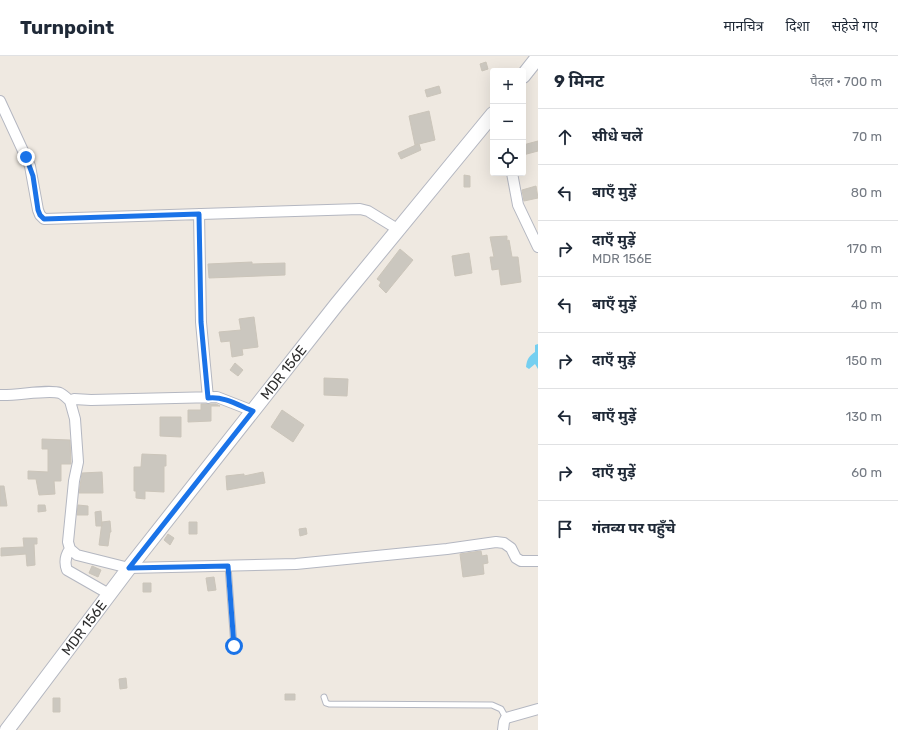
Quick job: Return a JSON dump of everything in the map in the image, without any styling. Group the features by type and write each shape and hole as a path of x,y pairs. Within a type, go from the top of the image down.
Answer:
{"main road":[{"path":"526,72 538,57"},
{"name":"MDR 156E","path":"7,730 129,568 337,304 490,118"}],"street":[{"path":"0,101 30,166 38,210 44,219 360,209 368,211 399,230"},
{"path":"513,176 518,205 538,247"},
{"path":"199,214 201,322 208,398"},
{"path":"0,395 55,392 62,394 70,401 75,419 78,462 74,480 68,542 70,549 77,555 129,568 228,566 312,563 447,549 496,542 511,548 516,558 521,561 538,561"},
{"path":"70,401 74,399 91,400 217,397 253,411"},
{"path":"70,549 65,558 67,570 109,594"},
{"path":"503,730 506,718 538,709"}],"lane":[{"path":"228,566 234,646"},
{"path":"324,697 326,703 329,704 492,705 501,709 506,718"}],"water":[{"path":"538,344 538,369 535,364 529,369 526,367 528,360 535,352 535,345"}],"building":[{"path":"486,62 488,69 482,71 480,64"},
{"path":"439,86 441,93 427,97 425,90"},
{"path":"429,111 435,140 419,144 421,150 401,159 398,153 418,144 415,145 409,116"},
{"path":"538,141 538,151 526,154 526,144"},
{"path":"464,175 470,176 470,187 464,187"},
{"path":"536,186 538,198 524,201 522,190"},
{"path":"507,236 512,257 518,257 521,282 501,285 499,269 492,270 490,257 494,257 490,237"},
{"path":"400,249 413,260 386,293 379,286 381,282 377,279"},
{"path":"469,253 472,273 455,276 452,256"},
{"path":"252,262 252,264 285,263 285,275 209,278 208,264"},
{"path":"254,317 258,347 242,349 243,355 232,357 230,341 221,342 219,332 241,330 239,319"},
{"path":"235,363 243,370 238,376 230,370"},
{"path":"324,378 348,379 347,396 324,395"},
{"path":"201,404 216,404 220,406 211,406 211,421 188,422 188,410 201,410"},
{"path":"282,410 304,425 293,442 271,427"},
{"path":"160,417 181,417 181,437 160,436"},
{"path":"42,439 70,440 71,464 61,464 61,481 54,481 55,494 39,495 36,479 28,479 28,471 48,472 48,449 42,449"},
{"path":"142,454 166,455 166,466 164,466 164,492 145,491 145,499 136,498 136,491 134,491 134,467 141,467"},
{"path":"102,472 103,493 79,493 82,473"},
{"path":"263,472 265,483 227,490 226,476 244,474 244,476"},
{"path":"0,486 4,486 7,506 0,506"},
{"path":"38,505 45,505 46,511 38,512"},
{"path":"78,505 88,506 88,515 77,515"},
{"path":"101,511 102,526 96,526 95,512"},
{"path":"110,521 111,532 108,546 99,545 102,522"},
{"path":"189,522 197,522 197,534 189,534"},
{"path":"306,528 307,534 300,536 299,529"},
{"path":"168,534 174,538 170,545 164,540"},
{"path":"23,538 37,538 37,544 34,544 35,565 27,566 26,554 1,556 1,548 24,547"},
{"path":"481,551 482,556 487,555 488,563 483,564 484,574 463,577 460,554"},
{"path":"92,566 101,570 98,577 89,573"},
{"path":"214,577 216,590 208,591 206,578"},
{"path":"143,583 151,583 151,592 143,592"},
{"path":"126,678 127,688 120,689 119,679"},
{"path":"285,694 295,694 295,700 285,700"},
{"path":"53,698 60,698 60,712 53,712"}],"route":[{"path":"26,157 33,176 38,210 44,219 199,214 201,322 208,398 217,397 253,411 129,568 228,566 234,646"}]}
